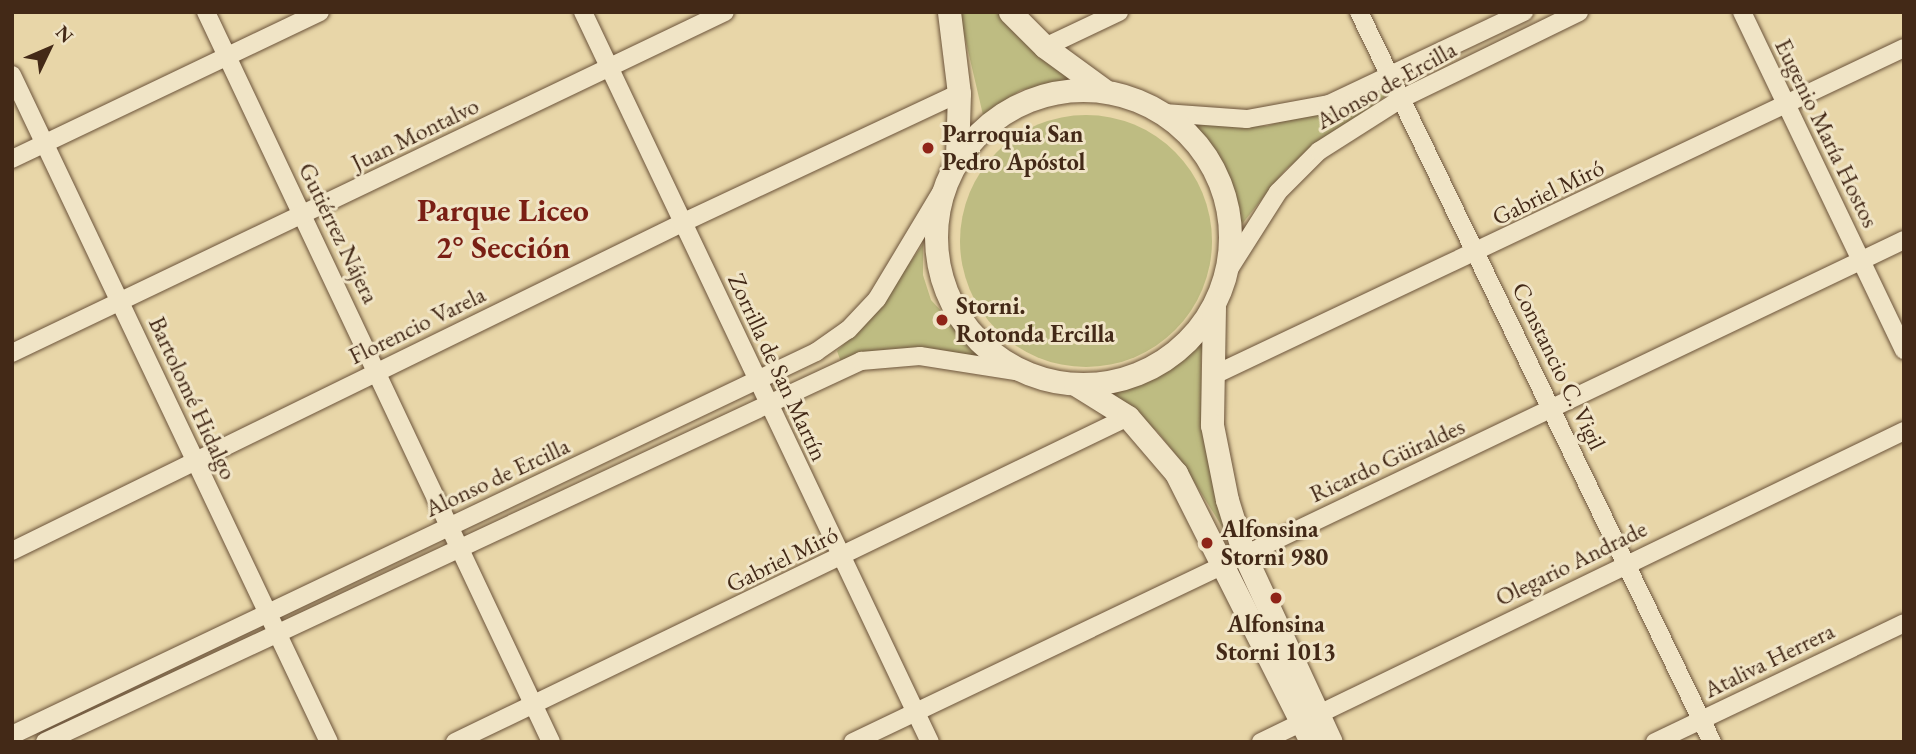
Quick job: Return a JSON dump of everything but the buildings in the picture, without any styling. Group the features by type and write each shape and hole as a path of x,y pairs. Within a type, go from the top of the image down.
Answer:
{"street":[{"name":"Gutiérrez Nájera","path":"205,12 378,372 551,742"},
{"path":"12,159 320,12"},
{"name":"Zorrilla de San Martín","path":"583,12 930,742"},
{"name":"Juan Montalvo","path":"12,353 725,12"},
{"path":"949,12 959,93 957,157"},
{"path":"1010,12 1045,47 1104,90 1164,113 1199,144 1221,184 1231,229 1226,274 1214,306 1195,334 1170,356 1119,379 1075,384"},
{"path":"1045,47 1119,12"},
{"name":"Constancio C. Vigil","path":"1359,12 1553,408 1712,742"},
{"name":"Alonso de Ercilla","path":"1164,113 1220,120 1272,117 1329,104 1524,12"},
{"name":"Alonso de Ercilla","path":"1226,274 1264,212 1294,174 1356,125 1401,99 1579,12"},
{"name":"Eugenio María Hostos","path":"1742,12 1904,350"},
{"name":"Gabriel Miró","path":"1212,376 1477,253 1904,48"},
{"name":"Bartolomé Hidalgo","path":"12,75 329,742"},
{"path":"1104,90 1066,89 1028,99 994,118 957,157 942,191 937,239 938,264 949,298 969,329 995,355 1027,373 1075,384 1128,417 1176,473 1234,558 1311,726 1331,742"},
{"name":"Florencio Varela","path":"12,551 682,223 959,93"},
{"name":"Alonso de Ercilla","path":"12,735 825,346 861,316 890,279 942,191"},
{"name":"Ricardo Güiraldes","path":"853,742 1904,240"},
{"path":"1214,306 1212,376 1215,454 1234,558"},
{"name":"Alonso de Ercilla","path":"44,742 849,366 891,356 920,356 1027,373"},
{"name":"Gabriel Miró","path":"455,742 1128,417"},
{"name":"Olegario Andrade","path":"1261,742 1311,726 1625,564 1904,431"},
{"name":"Ataliva Herrera","path":"1655,742 1904,623"}],"shaded area":[{"path":"959,12 1000,12 1073,81 1021,90 983,115"},
{"path":"1381,89 1386,96 1286,169 1238,229 1234,195 1214,156 1187,121 1267,126"},
{"path":"1074,115 1098,115 1123,120 1146,130 1166,143 1184,161 1207,204 1212,241 1210,266 1203,289 1184,321 1166,339 1123,362 1098,367 1074,367 1049,362 1026,352 1006,339 988,321 965,278 960,253 960,229 965,204 975,181 988,161 1006,143 1049,120"},
{"path":"923,244 923,275 931,300 985,358 930,348 891,349 841,362 837,351 873,315"},
{"path":"1206,330 1201,357 1203,435 1223,528 1181,461 1157,431 1093,387 1134,383 1154,374 1185,353"}],"place":[{"name":"Parroquia San Pedro Apóstol","path":"928,148"},
{"name":"Storni. Rotonda Ercilla","path":"942,320"},
{"name":"Alfonsina Storni 980","path":"1207,543"},
{"name":"Alfonsina Storni 1013","path":"1276,598"}],"district":[{"name":"Parque Liceo 2° Sección","path":"503,230"}]}
